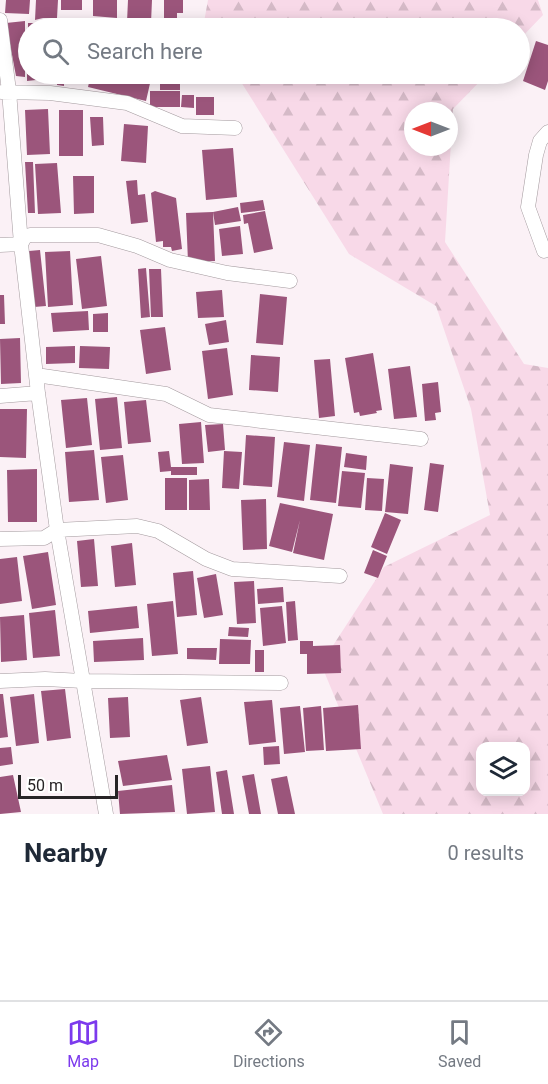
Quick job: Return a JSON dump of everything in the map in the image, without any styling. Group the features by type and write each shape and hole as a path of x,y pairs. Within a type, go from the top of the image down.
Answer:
{"street":[{"path":"0,20 4,92 38,393 57,530 106,814"},
{"path":"4,92 50,93 126,103 182,126 235,128"},
{"path":"544,251 528,207 536,156 540,141 548,132"},
{"path":"21,244 25,237 30,235 98,235 137,246 170,260 227,273 290,281"},
{"path":"0,245 21,244"},
{"path":"36,375 166,394 209,415 421,439"},
{"path":"0,396 38,393"},
{"path":"0,539 44,538 57,530 137,526 158,531 206,559 232,569 340,576"},
{"path":"0,681 45,679 281,682"}],"green space":[{"path":"208,0 538,0 543,15 530,29 530,18 205,18"},
{"path":"242,84 477,84 458,104 458,102 404,102 404,156 450,156 445,242 524,364 548,368 548,814 383,814 321,664 384,567 490,515 471,409 436,306 349,254"}],"building":[{"path":"6,0 30,0 29,14 5,13"},
{"path":"36,0 58,0 57,18 35,18"},
{"path":"61,0 82,0 82,10 61,10"},
{"path":"93,0 117,0 117,18 93,16"},
{"path":"128,0 152,0 151,18 127,18"},
{"path":"164,0 183,0 183,13 177,13 177,18 164,18"},
{"path":"18,22 18,76 16,76 6,23"},
{"path":"536,41 548,45 548,81 545,90 530,84 530,59"},
{"path":"89,84 150,84 146,101 88,87"},
{"path":"160,84 180,84 180,90 160,90"},
{"path":"150,91 180,91 180,107 150,107"},
{"path":"182,95 194,95 194,108 181,107"},
{"path":"196,97 214,97 214,115 196,115"},
{"path":"48,109 50,154 27,155 25,110"},
{"path":"59,110 83,110 83,156 59,156"},
{"path":"90,117 103,117 104,145 92,146"},
{"path":"124,124 148,126 146,163 121,161"},
{"path":"233,148 237,197 206,200 202,150"},
{"path":"25,162 33,162 35,213 28,213"},
{"path":"57,163 61,213 38,214 35,164"},
{"path":"73,176 94,176 94,213 74,214"},
{"path":"137,180 138,195 145,194 148,222 131,224 126,181"},
{"path":"155,191 176,198 182,249 172,251 171,247 163,247 163,241 156,242 151,193"},
{"path":"263,200 265,210 241,213 240,203"},
{"path":"238,207 241,221 215,225 213,212"},
{"path":"265,211 273,249 254,253 248,223 244,224 243,215"},
{"path":"213,212 215,261 188,262 186,213"},
{"path":"240,226 243,254 222,256 219,229"},
{"path":"40,250 46,306 34,307 29,251"},
{"path":"70,251 73,305 48,307 45,252"},
{"path":"101,256 107,306 82,309 76,259"},
{"path":"146,268 150,317 141,318 138,269"},
{"path":"149,269 161,269 163,317 151,317"},
{"path":"222,290 224,317 198,318 196,292"},
{"path":"260,294 287,297 283,345 256,343"},
{"path":"0,295 4,295 5,324 0,324"},
{"path":"88,311 89,330 53,332 51,313"},
{"path":"108,313 108,332 93,332 93,314"},
{"path":"226,320 229,342 209,345 205,324"},
{"path":"165,327 171,370 146,374 140,330"},
{"path":"20,338 21,383 1,384 0,339"},
{"path":"75,346 75,363 46,364 46,347"},
{"path":"80,346 110,347 109,369 79,368"},
{"path":"227,348 233,395 208,399 202,351"},
{"path":"373,353 382,410 360,416 359,412 354,413 345,358"},
{"path":"251,355 280,357 278,392 249,390"},
{"path":"330,359 335,416 319,418 314,360"},
{"path":"410,366 417,417 394,419 388,369"},
{"path":"438,382 441,412 435,413 436,420 425,421 422,384"},
{"path":"117,397 122,448 100,450 95,399"},
{"path":"87,398 92,445 66,448 61,400"},
{"path":"146,400 151,442 128,444 124,402"},
{"path":"0,409 27,409 26,458 0,457"},
{"path":"201,422 204,463 182,464 179,424"},
{"path":"223,424 225,450 208,452 205,425"},
{"path":"246,435 275,437 272,487 243,485"},
{"path":"284,442 310,445 304,501 277,497"},
{"path":"316,444 342,447 336,503 310,500"},
{"path":"94,450 99,500 69,502 65,452"},
{"path":"169,451 171,467 197,467 197,475 171,475 171,471 160,472 158,452"},
{"path":"224,451 242,452 239,489 222,488"},
{"path":"346,453 367,456 366,470 344,467"},
{"path":"123,455 128,500 106,503 101,457"},
{"path":"430,463 444,465 438,512 424,510"},
{"path":"390,464 413,467 408,514 385,512"},
{"path":"37,469 37,522 8,522 7,470"},
{"path":"342,471 365,473 361,508 338,506"},
{"path":"165,478 187,478 187,510 165,510"},
{"path":"367,478 384,479 382,511 365,510"},
{"path":"209,479 210,510 189,510 189,480"},
{"path":"266,499 267,549 243,550 241,500"},
{"path":"280,503 333,514 324,560 293,553 300,520 292,552 269,546"},
{"path":"385,513 401,520 387,554 371,547"},
{"path":"94,539 98,586 81,587 77,541"},
{"path":"132,543 136,585 115,587 111,546"},
{"path":"373,550 387,556 378,578 364,573"},
{"path":"48,552 56,605 32,609 23,556"},
{"path":"17,557 22,601 0,604 0,559"},
{"path":"193,571 197,615 177,617 173,573"},
{"path":"216,574 223,615 204,618 197,578"},
{"path":"254,581 256,623 237,624 234,582"},
{"path":"283,587 284,602 258,604 257,589"},
{"path":"173,601 178,654 152,656 147,604"},
{"path":"295,601 298,640 288,641 286,602"},
{"path":"137,606 139,628 90,633 88,611"},
{"path":"282,606 286,643 263,646 260,608"},
{"path":"55,610 60,656 33,658 29,613"},
{"path":"24,615 27,660 1,662 0,617"},
{"path":"229,627 249,628 248,637 228,636"},
{"path":"143,638 144,660 94,662 93,641"},
{"path":"220,639 251,640 250,664 219,664"},
{"path":"300,641 313,641 313,646 340,645 341,673 307,674 307,654 300,654"},
{"path":"187,648 217,648 216,660 187,659"},
{"path":"255,650 264,650 264,672 255,672"},
{"path":"65,689 71,738 47,741 41,691"},
{"path":"0,694 3,694 8,737 0,738"},
{"path":"34,694 39,743 16,746 10,697"},
{"path":"128,697 130,737 110,738 108,698"},
{"path":"201,697 208,743 187,746 180,700"},
{"path":"272,700 276,742 249,745 244,702"},
{"path":"358,705 361,749 326,751 323,708"},
{"path":"300,706 305,752 284,754 280,708"},
{"path":"321,706 324,750 306,751 303,708"},
{"path":"279,746 280,764 264,765 263,747"},
{"path":"11,747 13,764 0,766 0,748"},
{"path":"167,755 172,780 123,786 118,761"},
{"path":"210,766 215,812 187,814 182,769"},
{"path":"227,770 234,814 222,814 216,772"},
{"path":"254,774 261,814 249,814 242,776"},
{"path":"13,775 21,812 0,814 0,777"},
{"path":"287,776 295,814 278,814 271,779"},
{"path":"172,785 175,812 120,814 118,791"}]}
